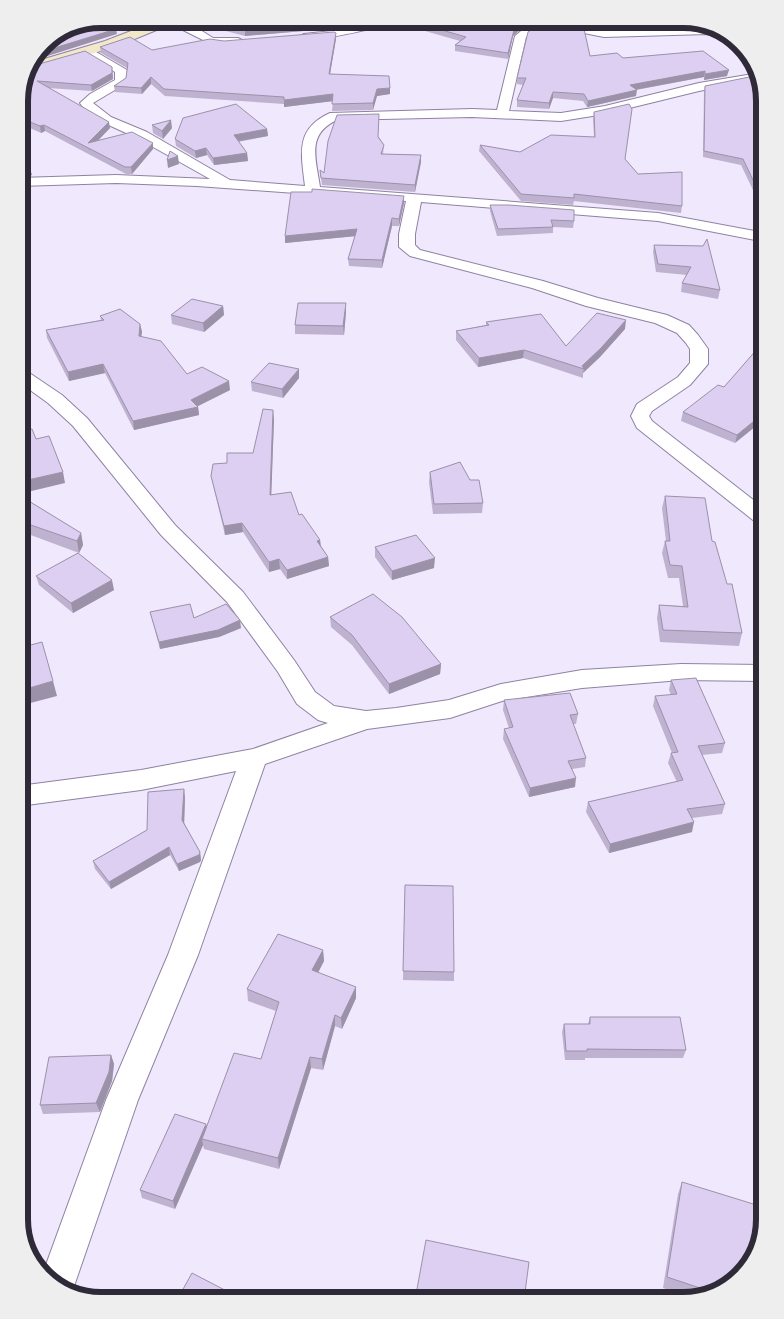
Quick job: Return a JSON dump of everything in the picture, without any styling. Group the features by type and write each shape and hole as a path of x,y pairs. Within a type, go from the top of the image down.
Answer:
{"main road":[{"path":"37,66 124,39 150,28"}],"street":[{"path":"190,28 211,41 254,40"},
{"path":"291,38 332,34 358,28"},
{"path":"502,114 521,36 528,28"},
{"path":"575,28 604,34 626,35 707,31"},
{"path":"87,51 120,70 121,81 94,95 86,103 94,113 108,122 140,134 230,184"},
{"path":"313,191 308,147 312,132 328,119 360,114 502,114 561,117 580,115 699,87 753,77"},
{"path":"28,182 116,179 230,184 586,210 658,217 756,235"},
{"path":"414,198 407,234 407,247 415,253 454,265 537,284 592,302 661,319 683,329 699,348 699,364 684,381 644,408 640,416 644,424 756,512"},
{"path":"28,380 55,399 80,422 168,530 235,597 286,666 306,698 327,714 366,720"},
{"path":"28,795 141,780 254,758 366,720 450,708 501,693 582,679 682,672 756,672"},
{"path":"59,1278 122,1100 183,955 254,758"}],"building":[{"path":"91,28 116,29 49,50 64,37 77,31"},
{"path":"237,28 273,28 245,30"},
{"path":"435,28 516,28 508,53 455,45 466,37"},
{"path":"534,28 584,29 590,56 617,53 623,58 703,51 729,70 705,74 705,71 630,85 637,90 588,101 584,94 553,92 549,103 517,100 526,78 517,78 528,32"},
{"path":"336,33 329,74 389,76 390,88 377,89 373,103 332,104 333,94 284,100 284,97 164,89 151,77 141,88 114,86 126,78 128,63 100,47 130,37 152,50 210,39 224,41"},
{"path":"85,51 112,67 112,73 91,85 37,81 109,122 88,143 132,132 153,143 131,167 125,167 44,125 40,126 28,121 30,82 37,64"},
{"path":"753,76 756,100 756,186 743,159 704,151 705,86"},
{"path":"236,104 267,129 234,135 247,153 213,158 206,148 195,151 175,139 183,118"},
{"path":"629,104 632,109 625,159 638,174 682,172 682,206 574,194 574,198 521,194 480,145 520,152 551,135 595,137 594,112"},
{"path":"379,114 378,137 384,145 381,154 421,155 415,185 321,178 320,170 324,173 328,141 337,115"},
{"path":"171,120 162,131 152,125"},
{"path":"170,151 178,156 167,160"},
{"path":"312,189 404,196 399,219 392,218 382,260 348,259 357,229 285,236 291,192 312,192"},
{"path":"490,205 574,210 574,221 551,220 553,227 498,229"},
{"path":"707,239 720,290 682,283 691,267 658,264 654,245 703,246"},
{"path":"192,299 223,306 203,323 171,315"},
{"path":"298,303 346,303 343,326 295,325"},
{"path":"120,309 140,324 139,336 161,341 187,374 202,367 229,381 191,400 198,407 133,421 103,364 68,372 46,330 104,320 100,316"},
{"path":"597,313 626,320 582,366 584,369 524,350 479,358 456,331 489,325 486,322 541,314 566,346"},
{"path":"756,350 756,419 737,435 683,412 718,385 724,387"},
{"path":"269,363 299,369 282,389 251,382"},
{"path":"263,409 273,410 270,495 291,492 299,515 302,514 320,540 317,541 328,557 287,570 279,559 269,562 242,523 224,526 211,476 213,464 227,463 227,453 253,453"},
{"path":"32,429 36,439 49,436 63,472 28,480 28,430"},
{"path":"460,462 470,480 479,480 483,503 434,504 430,472"},
{"path":"665,496 705,498 712,541 715,542 727,584 732,584 742,633 663,630 659,605 688,607 682,566 670,565 665,541 670,541"},
{"path":"28,501 81,533 77,541 28,524"},
{"path":"416,535 435,558 392,571 375,547"},
{"path":"78,553 112,580 71,603 36,576"},
{"path":"373,594 402,617 441,664 389,684 352,635 330,617"},
{"path":"190,604 194,618 226,604 240,620 218,630 159,642 150,612"},
{"path":"42,642 53,681 28,688 28,646"},
{"path":"696,678 725,743 698,746 725,804 687,809 694,822 610,844 588,802 683,780 671,753 678,752 655,696 677,694 671,680"},
{"path":"570,693 578,714 570,715 586,758 568,761 576,778 530,788 504,729 513,727 504,700"},
{"path":"184,789 182,820 200,852 199,855 177,864 169,847 109,882 93,861 147,830 148,792"},
{"path":"405,885 453,886 454,972 403,971"},
{"path":"278,934 323,950 312,970 356,987 341,1018 335,1015 322,1059 310,1057 278,1158 202,1139 234,1053 261,1059 279,1002 247,989"},
{"path":"590,1017 680,1017 686,1050 587,1049 587,1051 566,1051 564,1024 590,1024"},
{"path":"111,1055 109,1072 96,1103 40,1105 49,1057"},
{"path":"175,1114 206,1124 173,1201 140,1190"},
{"path":"682,1182 756,1205 753,1242 744,1259 732,1273 716,1284 702,1289 667,1277"},
{"path":"426,1240 529,1262 525,1292 417,1292"},
{"path":"192,1273 227,1291 182,1291"}]}
